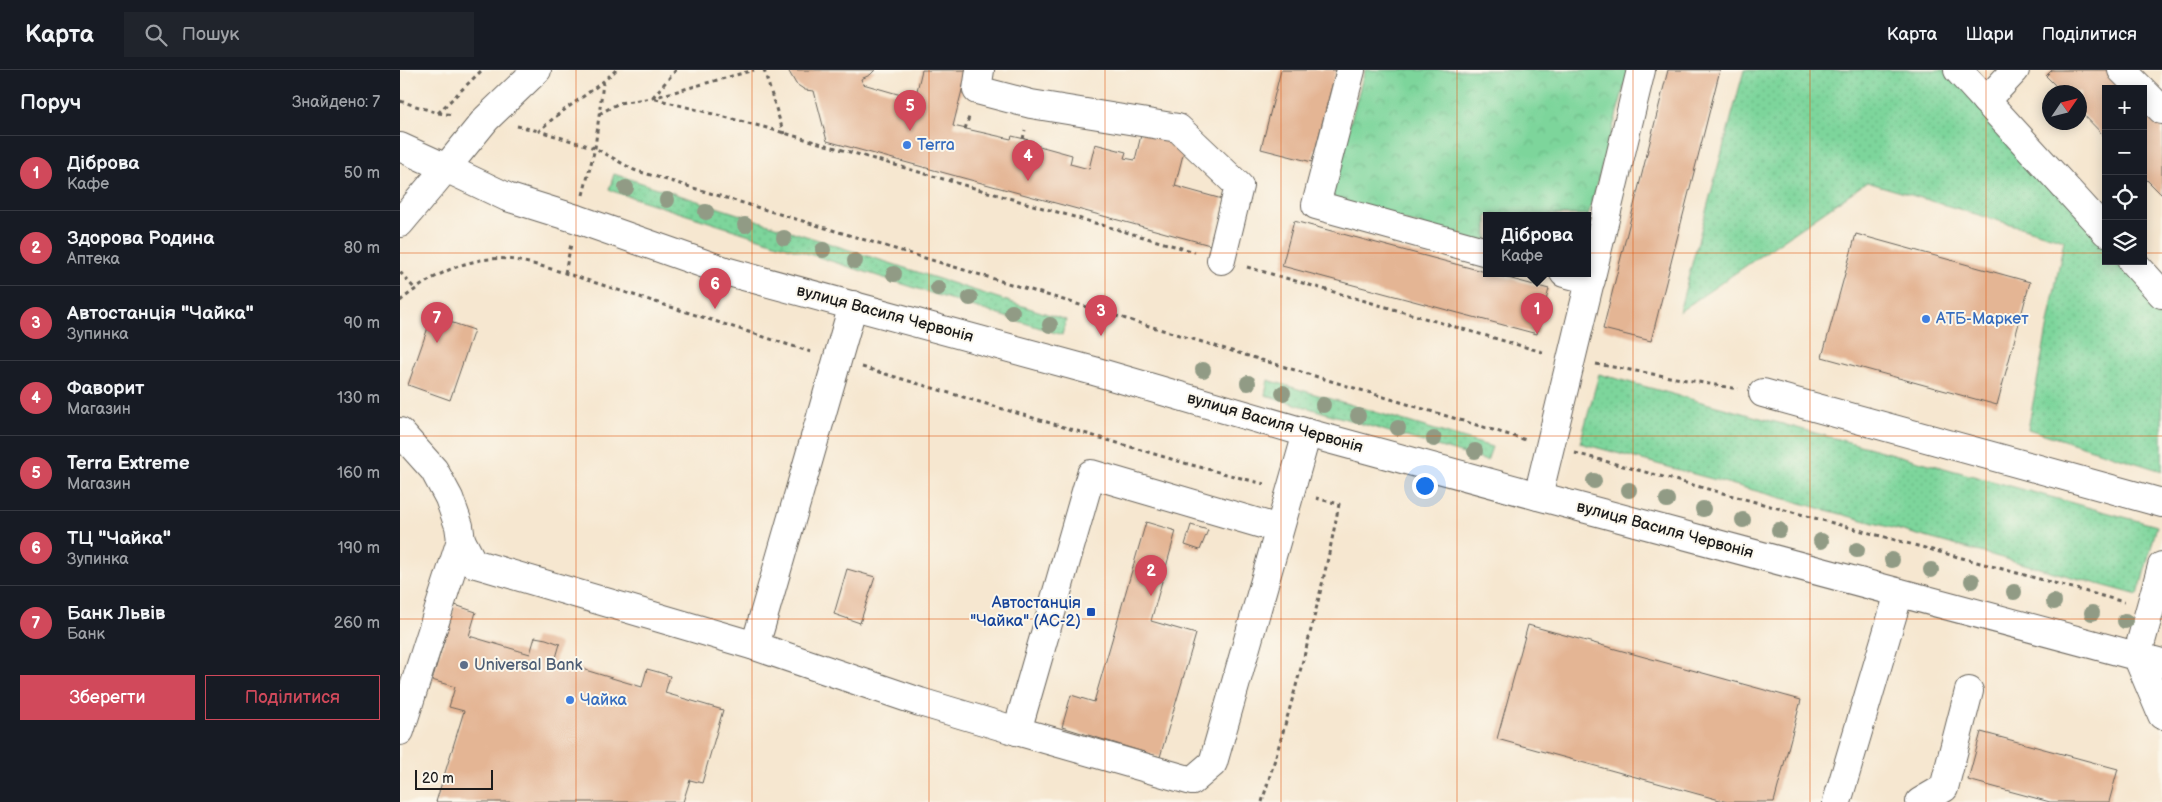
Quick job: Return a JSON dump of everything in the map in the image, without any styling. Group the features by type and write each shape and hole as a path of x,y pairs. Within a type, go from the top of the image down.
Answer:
{"main road":[{"path":"400,223 486,119 536,70"},
{"path":"980,70 977,90 1031,104 1178,128 1238,186 1221,260"},
{"path":"1351,70 1316,205 1483,251"},
{"path":"1538,496 1548,448 1591,280 1641,70"},
{"path":"1958,70 2102,228"},
{"path":"1986,101 2015,70"},
{"path":"2122,70 2137,85"},
{"path":"2147,95 2162,110"},
{"name":"вулиця Василя Червонія","path":"400,147 507,197 577,219 725,271 1094,371 1307,433 2149,660"},
{"path":"2136,265 2162,294"},
{"path":"1579,277 1591,280"},
{"path":"755,646 853,305"},
{"path":"1762,393 2162,503"},
{"path":"400,432 434,470 449,498 459,526 461,540 473,563 755,646 920,702 1192,781 1213,763 1307,433"},
{"path":"1017,731 1091,474 1279,529"},
{"path":"400,731 461,540"},
{"path":"2162,566 2149,608 2149,660 2162,715"},
{"path":"1837,802 1899,593"},
{"path":"1920,802 1944,788 1969,691"}],"path":[{"path":"438,113 482,70"},
{"path":"616,70 604,82 556,114 538,130 595,148 634,170 1548,448 1580,454 2149,608"},
{"path":"652,98 676,70"},
{"path":"599,114 619,103 652,98 754,70"},
{"path":"764,70 784,134"},
{"path":"565,273 595,148 604,82"},
{"path":"652,98 1571,359 1762,393"},
{"path":"950,182 952,174"},
{"path":"400,301 415,289 449,269 490,258 530,263 836,360 1178,461 1340,504 1329,557 1300,670 1262,802"},
{"path":"400,272 415,289"}],"green space":[{"path":"1365,70 1629,70 1589,212 1483,212 1483,243 1329,199"},
{"path":"1744,70 1951,70 2102,237 2102,265 2129,265 2162,303 2162,471 2028,429 2064,240 1867,182 1679,312"},
{"path":"614,174 1066,320 1062,335 609,190"},
{"path":"1599,374 2157,526 2138,595 1580,443"},
{"path":"1268,380 1492,447 1487,461 1265,395"}],"building":[{"path":"788,70 875,70 870,75 861,79 863,84 915,99 922,70 967,70 953,126 1011,139 1012,136 1033,141 1032,144 1072,155 1070,164 1089,169 1095,144 1126,152 1124,158 1135,160 1142,131 1186,143 1175,186 1222,199 1210,245 827,141 814,91 805,90 796,84"},
{"path":"1281,70 1336,70 1312,162 1261,149"},
{"path":"1668,70 1720,70 1651,341 1603,329"},
{"path":"2052,70 2113,70 2127,85 2102,85 2102,134 2087,118 2087,85 2055,85 2046,76"},
{"path":"2147,105 2162,120 2162,195 2147,180"},
{"path":"1294,221 1483,271 1483,277 1504,277 1549,289 1537,334 1282,266"},
{"name":"АТБ-Маркет","path":"1856,234 2030,282 1997,405 1822,357"},
{"path":"432,316 474,330 450,400 408,385"},
{"path":"1146,522 1176,531 1151,621 1196,634 1160,757 1062,727 1071,695 1094,702"},
{"path":"1191,525 1208,530 1200,550 1185,545"},
{"path":"847,569 875,577 860,623 834,614"},
{"name":"Чайка","path":"455,605 476,612 469,636 530,654 535,637 546,639 560,644 555,661 642,687 647,669 658,672 670,676 665,693 723,710 702,783 690,780 683,802 436,802 464,711 449,707 455,687 432,680"},
{"path":"1528,625 1801,700 1774,802 1727,802 1497,739"},
{"path":"1981,732 2118,769 2109,802 2050,802 1968,780"}],"place":[{"name":"Terra Extreme","path":"910,131"},
{"name":"Terra","path":"907,145"},
{"name":"Фаворит","path":"1028,181"},
{"name":"ТЦ \"Чайка\"","path":"715,309"},
{"name":"АТБ-Маркет","path":"1926,319"},
{"name":"Діброва","path":"1537,334"},
{"name":"Автостанція \"Чайка\"","path":"1101,336"},
{"name":"Банк Львів","path":"437,343"},
{"name":"Здорова Родина","path":"1151,596"},
{"name":"Автостанція \"Чайка\" (АС-2)","path":"1091,612"},
{"name":"Universal Bank","path":"464,665"},
{"name":"Чайка","path":"570,700"}]}
